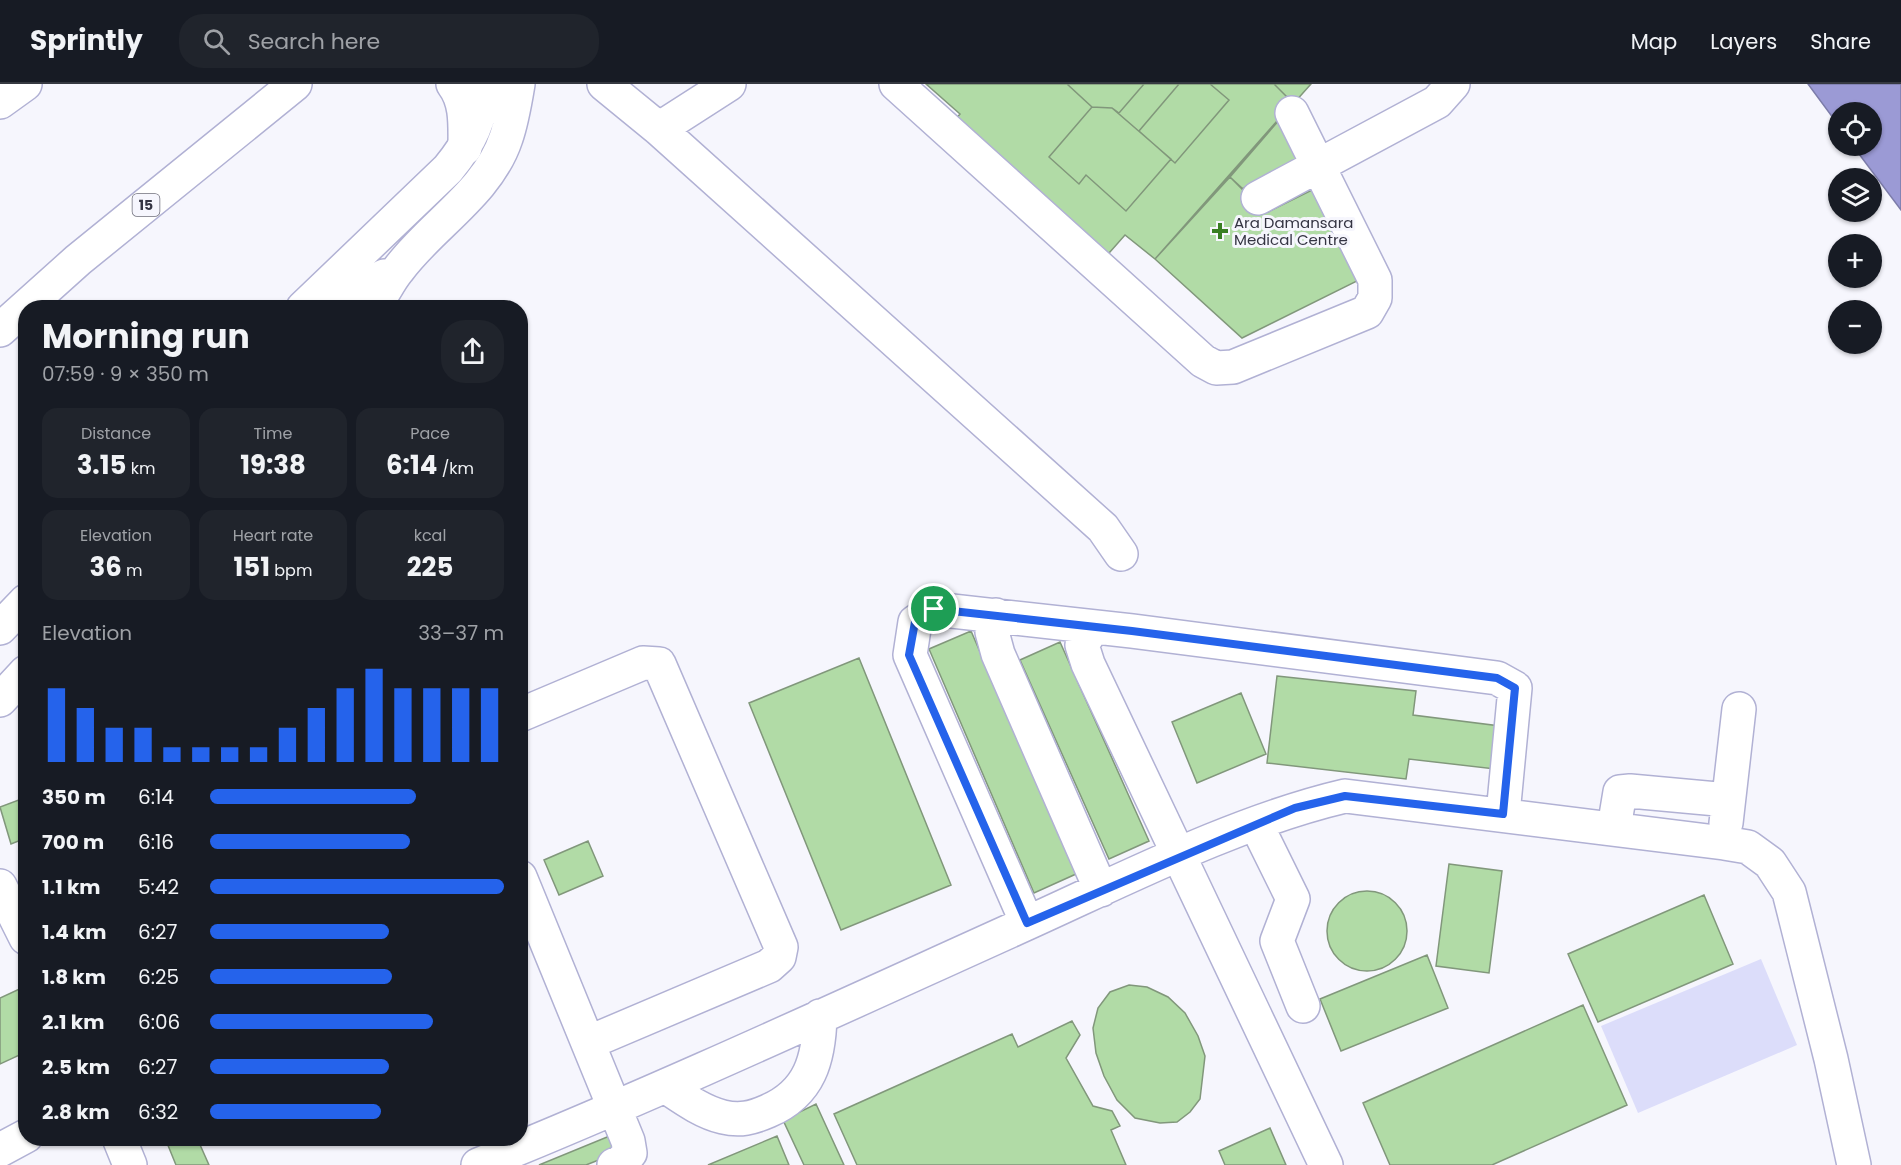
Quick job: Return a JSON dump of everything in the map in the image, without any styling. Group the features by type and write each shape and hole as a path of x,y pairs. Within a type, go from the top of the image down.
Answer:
{"main road":[{"path":"0,102 25,84"},
{"name":"15","path":"33,300 78,260 295,84"},
{"path":"453,84 460,93 465,120 465,148"},
{"path":"323,300 448,169 465,148 476,128 486,84"},
{"path":"379,300 397,270 491,168 506,140 518,84"},
{"path":"604,84 659,129 1103,528 1121,554"},
{"path":"659,129 729,84"},
{"path":"896,84 1194,353 1216,368 1233,367 1367,312 1375,298 1375,280 1292,113"},
{"path":"1258,198 1437,102 1453,84"},
{"path":"326,300 397,270"},
{"name":"15","path":"0,330 18,314"},
{"path":"0,628 18,609"},
{"path":"1027,923 909,655 915,622 934,609 1497,678 1515,688 1503,814"},
{"path":"996,615 992,632 998,654 1101,890"},
{"path":"1093,627 1082,645 1088,664 1326,1165"},
{"path":"528,712 644,663 659,664 781,947 779,957 769,966 590,1042"},
{"path":"0,700 18,681"},
{"path":"1724,843 1739,709"},
{"path":"1614,828 1620,792 1630,790 1728,800"},
{"path":"528,1146 1179,856 1295,808 1345,796 1724,843 1748,848 1770,863 1789,892 1832,1059 1854,1165"},
{"path":"1256,824 1293,899 1277,941 1304,1006"},
{"path":"0,886 18,922"},
{"path":"528,896 616,1107 630,1152 621,1162 614,1165"},
{"path":"665,1086 692,1104 722,1117 749,1119 786,1103 808,1078 819,1043 820,1017"},
{"path":"0,1150 18,1140"},
{"path":"123,1146 130,1165"},
{"path":"488,1163 527,1146"}],"shaded area":[{"path":"1761,959 1797,1045 1638,1113 1601,1026"}],"water":[{"path":"1808,84 1901,84 1901,210 1882,185 1882,168 1870,168 1860,156 1882,156 1882,102 1828,102 1828,111"}],"building":[{"path":"926,84 1311,84 1155,259 1125,235 1102,261 950,125 960,114"},
{"path":"926,84 1067,84 1092,107 1112,108 1119,113 1144,84 1274,84 1293,103 1155,259 1125,235 1102,261 950,125 960,114"},
{"path":"1067,84 1144,84 1119,113 1112,108 1092,107"},
{"path":"1179,84 1210,84 1229,100 1175,163 1139,131"},
{"path":"1092,107 1112,108 1171,159 1126,211 1086,175 1079,184 1049,157"},
{"path":"1286,112 1307,157 1242,189 1230,177"},
{"path":"1230,177 1268,212 1314,189 1359,280 1242,338 1155,259"},
{"path":"971,631 1076,874 1034,893 929,649"},
{"path":"1060,642 1149,841 1109,859 1020,660"},
{"path":"859,658 951,885 841,930 749,703"},
{"path":"1277,676 1416,691 1413,715 1500,726 1495,769 1409,759 1406,779 1267,763"},
{"path":"1241,693 1266,754 1197,783 1172,722"},
{"path":"18,800 18,841 11,844 0,807"},
{"path":"588,841 603,876 559,895 544,860"},
{"path":"1449,864 1502,871 1489,973 1436,966"},
{"path":"1367,891 1382,894 1395,903 1404,916 1407,931 1404,946 1395,959 1382,968 1367,971 1352,968 1339,959 1330,946 1327,931 1330,916 1339,903 1352,894"},
{"path":"1704,895 1733,964 1598,1022 1568,954"},
{"path":"1427,955 1448,1008 1341,1051 1320,999"},
{"path":"1129,985 1147,987 1168,997 1185,1013 1198,1036 1205,1056 1200,1099 1190,1112 1177,1122 1160,1123 1135,1118 1117,1100 1104,1076 1096,1053 1093,1028 1098,1008 1110,992"},
{"path":"18,990 18,1056 0,1064 0,998"},
{"path":"1583,1005 1627,1105 1492,1165 1390,1165 1363,1103"},
{"path":"1072,1021 1080,1035 1066,1058 1093,1106 1112,1111 1120,1126 1111,1130 1126,1165 857,1165 834,1114 1012,1034 1018,1047"},
{"path":"816,1104 844,1165 804,1165 783,1120"},
{"path":"1270,1128 1286,1165 1225,1165 1219,1151"},
{"path":"612,1135 619,1152 586,1165 539,1165"},
{"path":"777,1136 789,1165 708,1165"},
{"path":"168,1146 201,1146 209,1165 176,1165"}],"place":[{"name":"Ara Damansara Medical Centre","path":"1220,231"}],"route":[{"path":"934,609 1132,631 1497,678 1515,688 1515,710 1503,814 1345,796 1295,808 1027,923 909,655 915,622 934,609"}]}
